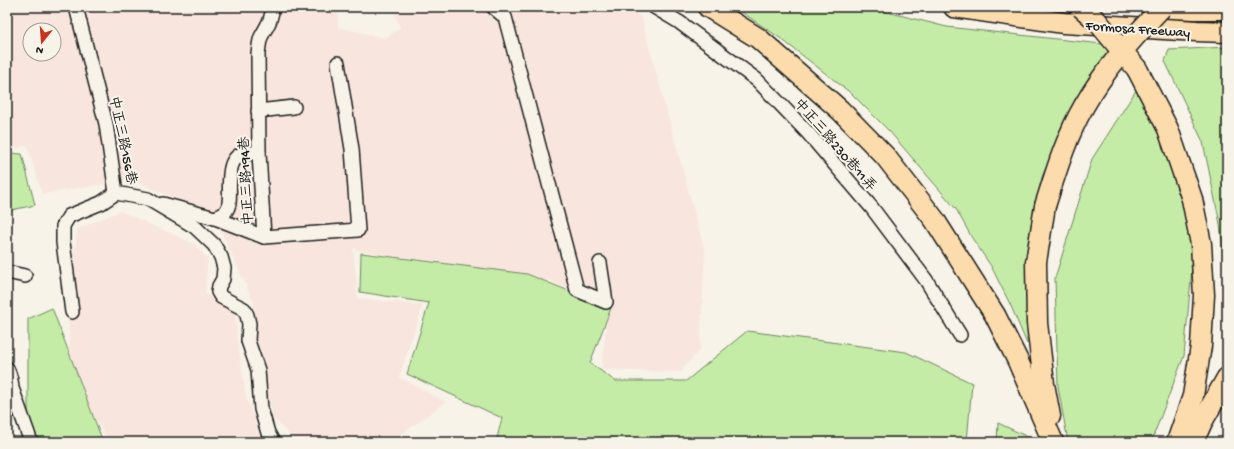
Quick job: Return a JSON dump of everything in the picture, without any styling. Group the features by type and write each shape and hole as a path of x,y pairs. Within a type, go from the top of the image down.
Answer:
{"highway":[{"path":"708,7 758,38 840,110 885,156 934,219 995,315 1017,359 1054,442"},
{"name":"Formosa Freeway","path":"954,7 1064,23 1227,32"},
{"path":"1081,7 1097,22 1137,69 1168,129 1192,199 1201,244 1204,295 1201,346 1193,396 1177,442"},
{"name":"Formosa Freeway","path":"1152,7 1227,9"},
{"path":"1054,442 1044,384 1037,322 1036,262 1045,206 1062,151 1083,106 1098,82 1127,44 1162,7"},
{"path":"1193,442 1202,422 1227,378"}],"street":[{"name":"中正三路156巷","path":"76,7 106,124 116,193 148,200 195,228 214,245 221,257 224,268 223,279 219,286 218,292 222,298 244,310 247,314 249,324 248,341 258,370 261,409 272,442"},
{"name":"中正三路194巷","path":"272,7 273,13 260,39 258,53 259,154 264,237 358,230 352,149 338,63"},
{"path":"493,7 505,17 577,290 606,302 600,263"},
{"name":"中正三路230巷11弄","path":"654,7 679,22 757,80 808,133 872,208 926,280 960,335"},
{"path":"258,111 294,107"},
{"path":"215,218 224,214 229,205 231,170 233,162 245,153 259,154"},
{"path":"72,312 63,242 63,226 69,216 101,203 116,193"},
{"path":"148,200 215,218 264,237"},
{"path":"7,272 25,276"},
{"path":"7,368 11,377 13,391 31,442"},
{"path":"7,412 13,391"}],"shaded area":[{"path":"7,7 339,7 338,27 385,38 400,28 392,7 626,7 641,17 705,251 700,350 680,372 601,370 608,311 550,280 490,285 441,265 353,249 358,298 423,305 399,377 446,402 391,442 297,442 273,418 256,344 254,303 213,214 132,180 42,194 27,145 7,151"},
{"path":"120,211 193,243 208,259 205,293 235,313 246,397 263,442 109,442 71,376 68,312 77,229"}],"green space":[{"path":"734,7 859,7 879,10 947,27 1102,44 1110,53 1089,77 1072,108 1042,177 1031,225 1027,344 1011,306 991,266 972,238 956,209 890,132 852,94 780,38"},
{"path":"1227,47 1227,289 1220,224 1203,142 1165,61 1169,50"},
{"path":"1142,81 1170,134 1193,257 1184,356 1151,442 1068,442 1058,387 1055,278 1092,159"},
{"path":"7,153 22,154 35,205 7,211"},
{"path":"361,253 527,274 611,308 590,363 615,381 686,381 747,331 906,352 972,383 967,442 496,442 502,418 407,374 429,303 360,292"},
{"path":"52,308 103,442 28,442 28,319"},
{"path":"998,423 1030,438 1031,442 997,442"}]}
